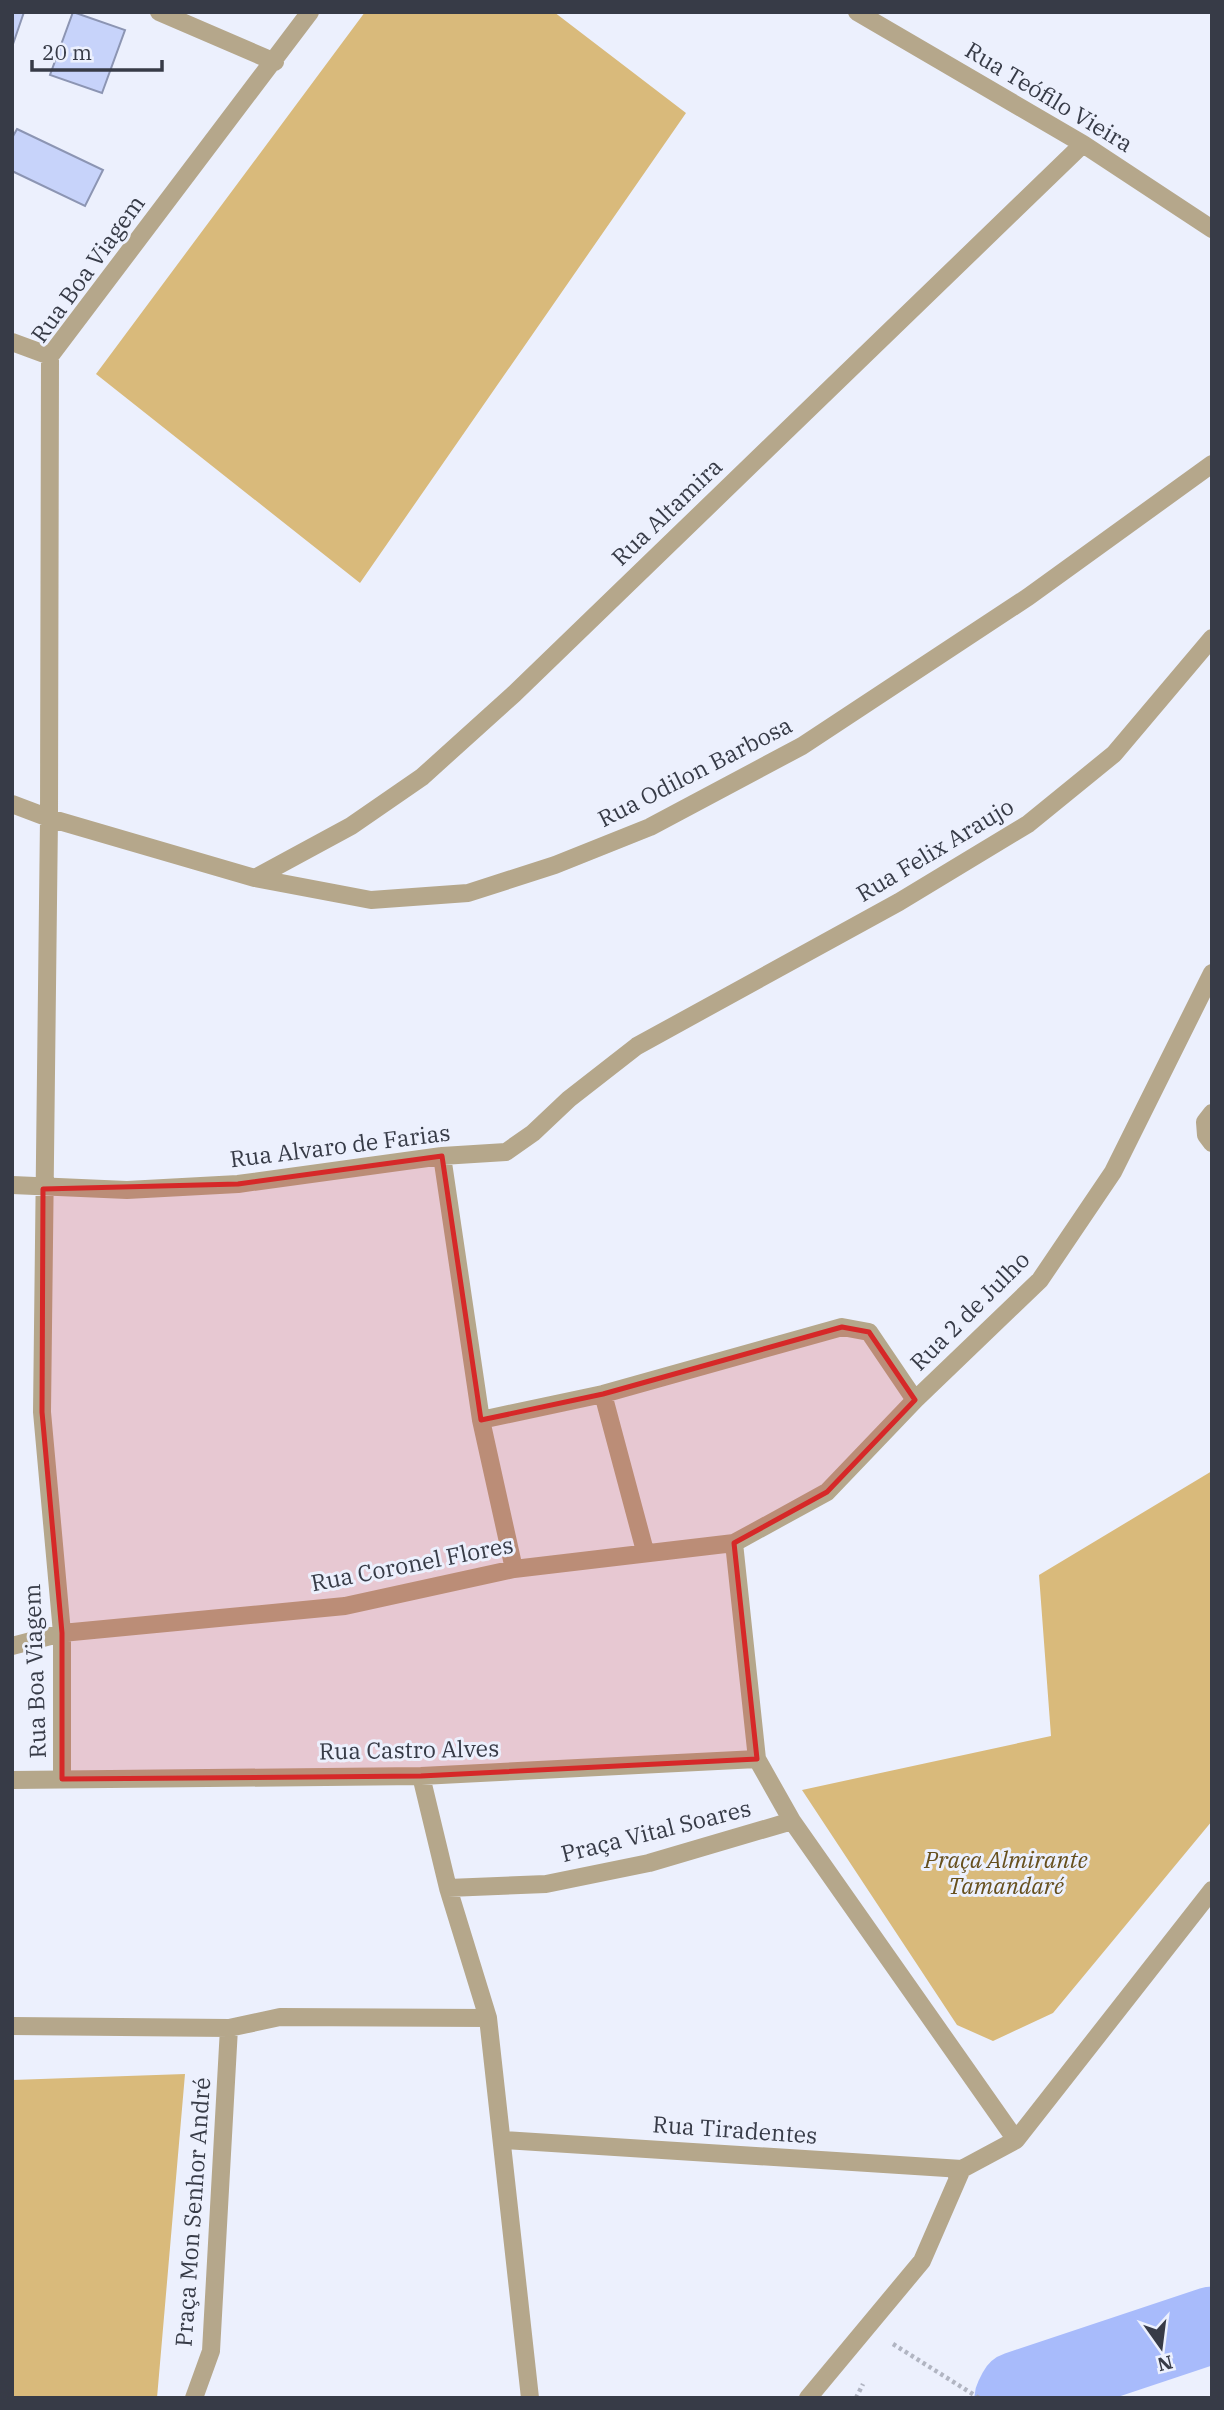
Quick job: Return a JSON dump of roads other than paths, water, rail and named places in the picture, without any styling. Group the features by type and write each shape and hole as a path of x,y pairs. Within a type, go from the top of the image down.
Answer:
{"street":[{"path":"159,12 275,62"},
{"name":"Rua Boa Viagem","path":"62,1779 62,1633 43,1412 50,356 275,62 310,12"},
{"name":"Rua Teófilo Vieira","path":"857,12 1083,144 1212,229"},
{"name":"Rua Altamira","path":"255,878 351,826 422,776 513,695 1083,144"},
{"path":"12,342 50,356"},
{"name":"Rua Odilon Barbosa","path":"12,804 49,818 255,878 372,900 468,893 555,865 650,827 802,746 1028,597 1212,464"},
{"name":"Rua Felix Araujo","path":"637,1046 899,902 1028,824 1114,754 1212,638"},
{"name":"Rua 2 de Julho","path":"645,1551 734,1543 827,1492 915,1400 1040,1280 1113,1172 1212,973"},
{"name":"Rua Alvaro de Farias","path":"12,1185 43,1189 127,1190 238,1184 442,1156 506,1152 533,1133 569,1099 637,1046"},
{"path":"1212,1113 1205,1122 1206,1135 1212,1143"},
{"path":"442,1156 481,1420 514,1569"},
{"path":"481,1420 603,1394 842,1327 869,1332 915,1400"},
{"path":"603,1394 645,1551"},
{"path":"734,1543 757,1759 792,1821 1016,2140"},
{"name":"Rua Coronel Flores","path":"12,1646 62,1633 345,1606 514,1569 645,1551"},
{"name":"Rua Castro Alves","path":"12,1780 421,1776 757,1759"},
{"path":"421,1776 448,1888 488,2018 504,2140 530,2398"},
{"name":"Praça Vital Soares","path":"448,1888 546,1884 649,1863 792,1821"},
{"path":"808,2398 870,2327 922,2261 962,2169 1016,2140 1212,1890"},
{"path":"12,2026 229,2028 280,2017 488,2018"},
{"name":"Praça Mon Senhor André","path":"194,2398 211,2351 229,2028"},
{"name":"Rua Tiradentes","path":"504,2140 962,2169"}],"waterway":[{"path":"1013,2398 1017,2390 1212,2325"}],"park label":[{"name":"Praça Almirante Tamandaré","path":"1006,1873"}]}
